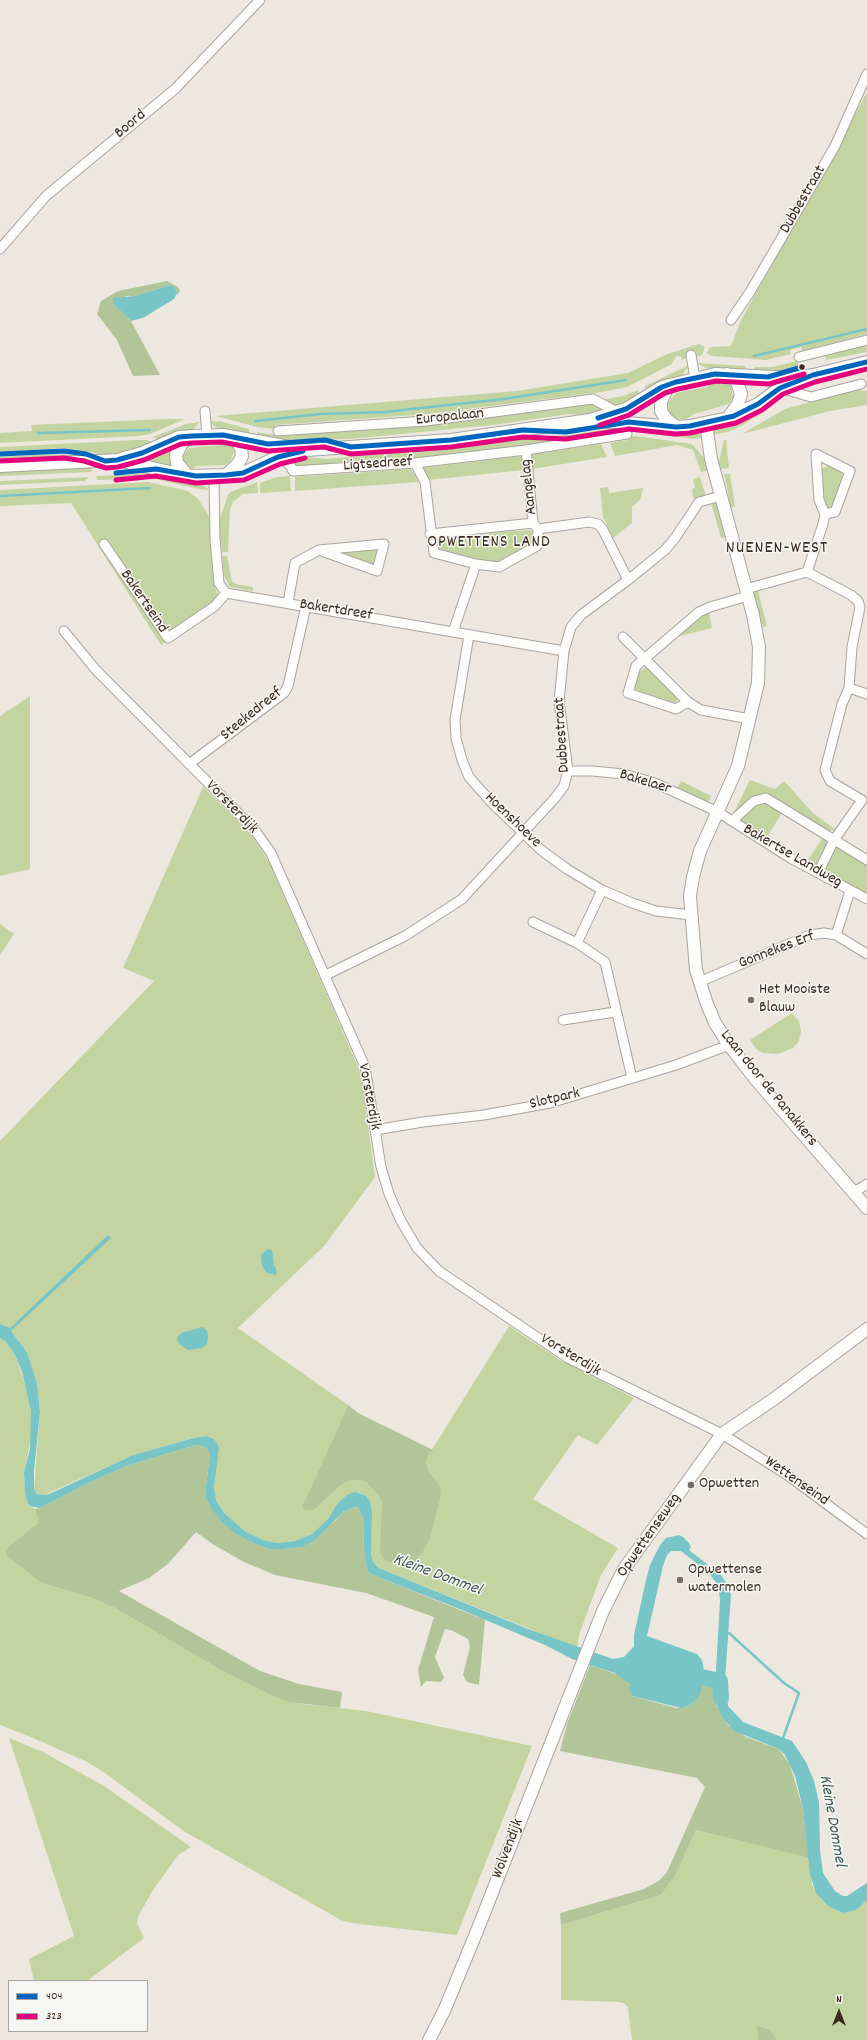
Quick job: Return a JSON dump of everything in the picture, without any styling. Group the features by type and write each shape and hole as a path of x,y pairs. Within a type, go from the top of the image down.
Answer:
{"street":[{"name":"Boord","path":"0,249 46,196 175,89 260,0"},
{"name":"Dubbestraat","path":"731,320 750,292 835,146 867,74"},
{"path":"799,357 867,340"},
{"path":"690,355 695,378"},
{"path":"812,375 780,388 758,404 728,418 676,427 666,419 661,411 661,401 670,385 695,378 715,374 795,378 867,362"},
{"path":"727,374 737,382 741,394 738,404 728,418"},
{"path":"780,388 811,397 861,384"},
{"name":"Europalaan","path":"226,475 243,473 278,457 306,450 451,440 590,420 626,409 662,387 670,385"},
{"name":"Europalaan","path":"278,431 426,421 593,399 617,412"},
{"path":"205,411 206,436"},
{"name":"Europalaan","path":"590,420 676,427"},
{"name":"Laan door de Panakkers","path":"706,422 711,459 757,629 759,647 758,682 750,719 734,777 700,851 693,877 690,896 693,956 699,982 715,1023 729,1045 757,1081 867,1208"},
{"name":"Ligtsedreef","path":"278,457 290,466 293,471 415,463 526,450 627,434"},
{"path":"188,476 177,464 176,455 182,443 192,436"},
{"path":"0,466 117,460 142,453 179,437 192,436 232,437 241,447 242,456 238,464 226,475 214,476 188,476 117,460"},
{"name":"Europalaan","path":"232,437 306,450"},
{"name":"Aangelag","path":"415,463 425,482 430,534 434,553 476,564 499,567 537,546 526,450"},
{"path":"808,572 825,514 819,500 816,454 850,471 834,512 825,514"},
{"path":"214,476 219,583 226,593"},
{"name":"Dubbestraat","path":"326,975 406,936 462,899 524,833 564,786 568,771 562,734 559,701 564,651 570,632 577,619 665,550 675,538 699,502 721,496"},
{"name":"Aangelag","path":"430,534 589,522 598,524 603,530 628,580"},
{"name":"Bakertseind","path":"104,544 168,638 215,606 226,593"},
{"path":"288,603 295,563 319,550 384,544 377,571 319,550"},
{"path":"453,632 476,564"},
{"path":"688,702 676,709 628,693 636,666 699,612 747,593 808,572 851,595 858,601 863,615 852,647 849,688 842,704 825,770 830,781 864,797 834,840 818,873"},
{"name":"Bakertdreef","path":"226,593 564,651"},
{"name":"Steekedreef","path":"189,764 284,693 288,686 306,606"},
{"name":"Vorsterdijk","path":"64,631 96,670 254,829 271,853 326,975 365,1067 374,1130 381,1166 389,1194 401,1221 418,1248 439,1271 568,1358 722,1434"},
{"name":"Hoenshoeve","path":"469,635 455,720 456,738 462,760 469,777 541,850 566,869 602,890 632,903 650,909 691,915"},
{"path":"623,637 644,660 688,702 701,710 750,719"},
{"path":"849,688 867,694"},
{"name":"Bakelaer","path":"568,771 592,770 624,774 655,783 718,812"},
{"path":"732,821 754,801 766,798 867,860"},
{"name":"Bakertse Landweg","path":"718,812 818,873 867,899"},
{"path":"577,943 602,890"},
{"name":"Gonnekes Erf","path":"699,982 810,936 824,933 836,935 850,891"},
{"path":"532,922 577,943 605,962 615,1012 632,1078"},
{"path":"836,935 867,954"},
{"path":"562,1020 615,1012"},
{"name":"Slotpark","path":"374,1130 423,1122 484,1115 550,1103 676,1065 729,1045"},
{"path":"853,1193 867,1184"},
{"name":"Opwettenseweg","path":"585,1656 603,1611 624,1569 722,1434 774,1399 867,1329"},
{"name":"Wettenseind","path":"722,1434 786,1474 867,1534"},
{"name":"Wolvendijk","path":"429,2040 444,2011 477,1931 585,1656"}],"green space":[{"path":"867,92 867,334 802,351 801,347 790,350 791,354 766,360 712,356 706,353 711,347 731,346 741,320"},
{"path":"167,281 178,287 180,291 177,296 177,293 170,285 135,296 126,296 113,304 131,321 160,375 133,376 117,340 97,314 101,301 118,291"},
{"path":"867,343 867,352 826,360 825,354"},
{"path":"699,344 705,347 702,355 696,357 695,352 687,354 688,358 681,360 682,357 676,356 672,364 627,387 601,392 428,414 275,425 275,429 257,427 216,416 517,391 628,373 667,354"},
{"path":"797,361 799,366 770,373 756,373 754,367 773,367"},
{"path":"697,363 745,366 748,373 710,370"},
{"path":"689,365 681,377 646,393 645,386"},
{"path":"714,381 722,381 731,386 733,398 729,404 694,414 686,419 677,419 672,416 669,411 668,403 676,393 707,387"},
{"path":"638,390 639,398 617,409 601,400 623,396"},
{"path":"854,390 867,391 867,405 830,411 742,434 785,409"},
{"path":"592,403 605,411 592,415 569,414 493,425 350,439 270,440 258,439 257,432 274,435 354,429"},
{"path":"756,409 757,416 741,426 728,432 712,435 720,424"},
{"path":"185,419 150,434 139,436 0,443 0,433 32,431 31,425"},
{"path":"219,421 249,429 250,437 220,430 209,422"},
{"path":"200,422 190,432 159,440 153,437 186,424"},
{"path":"633,425 644,425 645,432 629,431 558,442 393,462 297,466 288,459 299,456 326,459 417,451 571,435"},
{"path":"652,426 692,430 704,437 693,439 654,434"},
{"path":"636,436 692,444 707,461 711,470 701,472 693,450 677,445 615,456 610,443 628,440 628,437"},
{"path":"147,440 155,443 114,456 62,448 0,452 0,447"},
{"path":"724,440 726,440 729,468 720,469 719,462"},
{"path":"176,441 173,467 132,459"},
{"path":"226,442 231,445 234,452 230,462 225,465 197,466 189,469 183,461 183,456 189,448 219,445"},
{"path":"601,444 607,457 532,469 530,455"},
{"path":"49,454 77,455 77,458 0,462 0,457"},
{"path":"522,456 524,470 428,480 421,468"},
{"path":"91,466 92,472 0,476 0,471"},
{"path":"827,466 832,466 840,470 842,474 840,488 833,507 829,508 827,507 823,497 820,475 822,469"},
{"path":"411,469 419,482 295,491 295,477"},
{"path":"158,473 198,481 209,490 151,478 97,480 96,476"},
{"path":"724,474 730,474 735,507 731,507"},
{"path":"290,476 291,491 260,493 260,483 277,477"},
{"path":"89,477 85,481 0,485 0,481"},
{"path":"700,477 706,496 696,499 693,497 692,489 695,488 693,479"},
{"path":"148,482 188,491 198,499 209,516 215,588 217,593 229,598 161,645 71,503 0,506 0,490"},
{"path":"257,482 258,493 243,494 233,502 230,509 228,552 222,552 219,521 228,495 230,492"},
{"path":"608,487 609,493 643,488 641,499 632,507 632,523 613,538 603,517 600,488"},
{"path":"717,502 726,537 721,538 711,503"},
{"path":"530,530 532,532 533,541 500,564 437,550 436,540 439,537"},
{"path":"375,548 378,550 374,564 371,566 331,552"},
{"path":"222,556 227,556 232,581 236,584 253,587 253,591 230,587 224,576"},
{"path":"757,587 767,626 763,627 752,588"},
{"path":"709,612 712,628 680,636 678,634 701,614"},
{"path":"646,667 678,697 676,703 634,689 638,673"},
{"path":"30,696 30,869 0,876 0,716"},
{"path":"750,780 775,789 784,781 813,813 836,830 822,831 769,795 763,794 759,795 732,816"},
{"path":"681,781 711,796 708,803 677,788"},
{"path":"203,787 251,834 269,862 361,1074 375,1177 325,1245 238,1328 348,1405 302,1507 314,1510 341,1485 351,1480 361,1480 367,1483 381,1499 386,1560 402,1564 440,1485 430,1473 426,1463 428,1456 509,1326 560,1360 634,1398 597,1445 578,1435 533,1499 618,1548 601,1575 579,1635 577,1648 379,1568 373,1562 371,1553 370,1501 365,1495 355,1492 337,1504 328,1519 312,1534 295,1541 277,1543 263,1540 246,1532 224,1513 216,1500 214,1487 215,1478 194,1438 133,1455 44,1495 37,1494 34,1489 40,1412 37,1383 27,1352 9,1328 0,1324 0,1141 154,981 123,968"},
{"path":"760,801 784,810 766,838 736,820"},
{"path":"823,837 830,842 819,863 814,865 806,863"},
{"path":"835,846 867,865 867,896 826,873 824,869"},
{"path":"0,924 14,934 0,955"},
{"path":"792,1013 799,1021 801,1031 799,1041 793,1048 778,1054 763,1053 756,1049 750,1040"},
{"path":"0,1338 6,1342 15,1355 27,1390 31,1411 31,1439 24,1472 25,1494 29,1506 35,1509 39,1522 8,1547 6,1550 6,1555 45,1584 92,1598 115,1608 224,1672 270,1695 301,1704 366,1711 532,1746 457,1935 351,1923 341,1920 185,1832 102,1771 87,1762 0,1725"},
{"path":"348,1405 358,1413 433,1450 428,1456 426,1463 430,1473 440,1485 441,1495 430,1538 422,1553 414,1562 394,1564 386,1561 380,1552 381,1499 367,1483 361,1480 351,1480 341,1485 314,1510 306,1510 302,1507"},
{"path":"196,1445 207,1448 210,1454 205,1494 209,1505 253,1543 269,1549 301,1547 335,1521 343,1512 351,1508 358,1507 363,1518 364,1549 367,1571 375,1576 485,1620 479,1685 467,1682 463,1675 470,1647 468,1639 453,1631 445,1629 435,1657 444,1678 441,1682 426,1681 421,1687 418,1670 434,1617 366,1593 275,1575 244,1562 214,1545 196,1532 168,1564 149,1578 119,1591 260,1671 299,1684 342,1692 340,1708 289,1702 270,1695 224,1672 115,1608 92,1598 45,1584 6,1555 6,1550 8,1547 39,1522 35,1509 40,1508 86,1484 129,1465"},
{"path":"590,1665 622,1676 631,1685 633,1696 676,1708 686,1707 694,1702 705,1675 705,1671 716,1674 715,1700 718,1709 728,1725 746,1737 779,1749 790,1765 803,1809 809,1858 696,1830 676,1874 661,1895 561,1925 560,1913 644,1889 660,1880 667,1872 705,1787 697,1778 560,1751 567,1724"},
{"path":"9,1738 43,1752 104,1786 191,1847 178,1855 151,1893 138,1917 137,1923 144,1938 88,1980 34,1980 29,1959 74,1936"},
{"path":"696,1830 809,1858 812,1884 816,1893 828,1906 843,1913 856,1910 867,1900 867,2040 778,2040 770,2030 757,2025 758,2040 632,2040 628,2008 625,2004 619,2002 561,2000 561,1925 661,1895 676,1874"},
{"path":"757,2025 770,2030 778,2040 758,2040"}],"water":[{"path":"170,285 174,287 177,293 174,299 143,318 131,321 113,304 113,298 135,296"},
{"path":"108,1235 111,1238 11,1331 27,1352 37,1383 40,1412 34,1471 34,1489 37,1494 49,1494 133,1455 206,1436 214,1439 219,1447 214,1487 216,1500 224,1513 246,1532 263,1540 277,1543 295,1541 312,1534 328,1519 337,1504 347,1495 355,1492 365,1495 370,1501 372,1513 371,1553 373,1562 379,1568 528,1629 613,1659 624,1657 634,1646 634,1635 650,1565 660,1545 666,1538 679,1535 689,1543 691,1547 689,1550 721,1575 731,1594 725,1680 728,1706 743,1722 792,1741 806,1762 814,1781 819,1802 820,1850 823,1873 835,1891 843,1896 847,1896 867,1883 867,1900 856,1910 843,1913 828,1906 816,1893 810,1874 803,1809 795,1776 785,1755 779,1749 734,1731 723,1718 718,1709 715,1688 720,1600 718,1585 708,1572 681,1551 671,1551 667,1555 663,1566 647,1636 697,1654 702,1660 705,1675 700,1694 694,1702 681,1708 633,1696 628,1688 631,1685 615,1673 572,1659 545,1645 375,1576 367,1571 364,1549 363,1518 358,1507 351,1508 343,1512 315,1540 301,1547 269,1549 253,1543 235,1533 220,1520 209,1505 205,1494 210,1454 207,1448 202,1446 196,1445 129,1465 86,1484 40,1508 29,1506 25,1494 24,1472 30,1449 31,1411 22,1372 15,1355 6,1342 0,1338 0,1324 10,1328"},
{"path":"267,1249 272,1250 274,1265 277,1271 276,1275 267,1273 262,1266 261,1255"},
{"path":"203,1327 207,1331 208,1336 207,1344 202,1348 188,1350 179,1344 177,1338 181,1333"}],"waterway":[{"path":"754,356 867,329"},
{"path":"255,421 321,414 385,412 504,399 626,380"},
{"path":"38,433 150,430"},
{"path":"0,496 150,488"},
{"path":"729,1633 784,1683 799,1693 783,1738"},
{"name":"Kleine Dommel","path":"683,1673 720,1681 721,1698"}],"transit line":[{"name":"404","path":"0,454 64,451 86,454 105,461 117,460 142,453 179,437 192,436 223,435 268,444 325,440 351,447 451,440 523,430 566,432 629,422 676,427 690,426 734,416 758,404 780,388 813,375 867,362"},
{"name":"404","path":"598,418 626,409 662,387 676,382 715,374 768,377 802,367"},
{"name":"323","path":"0,461 64,458 84,461 106,468 118,467 144,460 181,444 192,443 222,442 268,451 324,447 351,454 451,447 523,437 566,439 629,429 675,434 690,433 736,423 762,410 783,394 815,382 867,369"},
{"name":"323","path":"600,425 629,415 665,393 678,389 716,381 769,384 804,374"},
{"name":"404","path":"116,473 156,469 196,476 226,475 243,473 278,457 303,451"},
{"name":"323","path":"116,480 156,476 196,483 244,480 280,464 305,458"}],"place":[{"name":"Het Mooiste Blauw","path":"751,1000"},
{"name":"Opwetten","path":"691,1485"},
{"name":"Opwettense watermolen","path":"680,1580"}],"district":[{"name":"OPWETTENS LAND","path":"489,544"},
{"name":"NUENEN-WEST","path":"777,550"}]}
